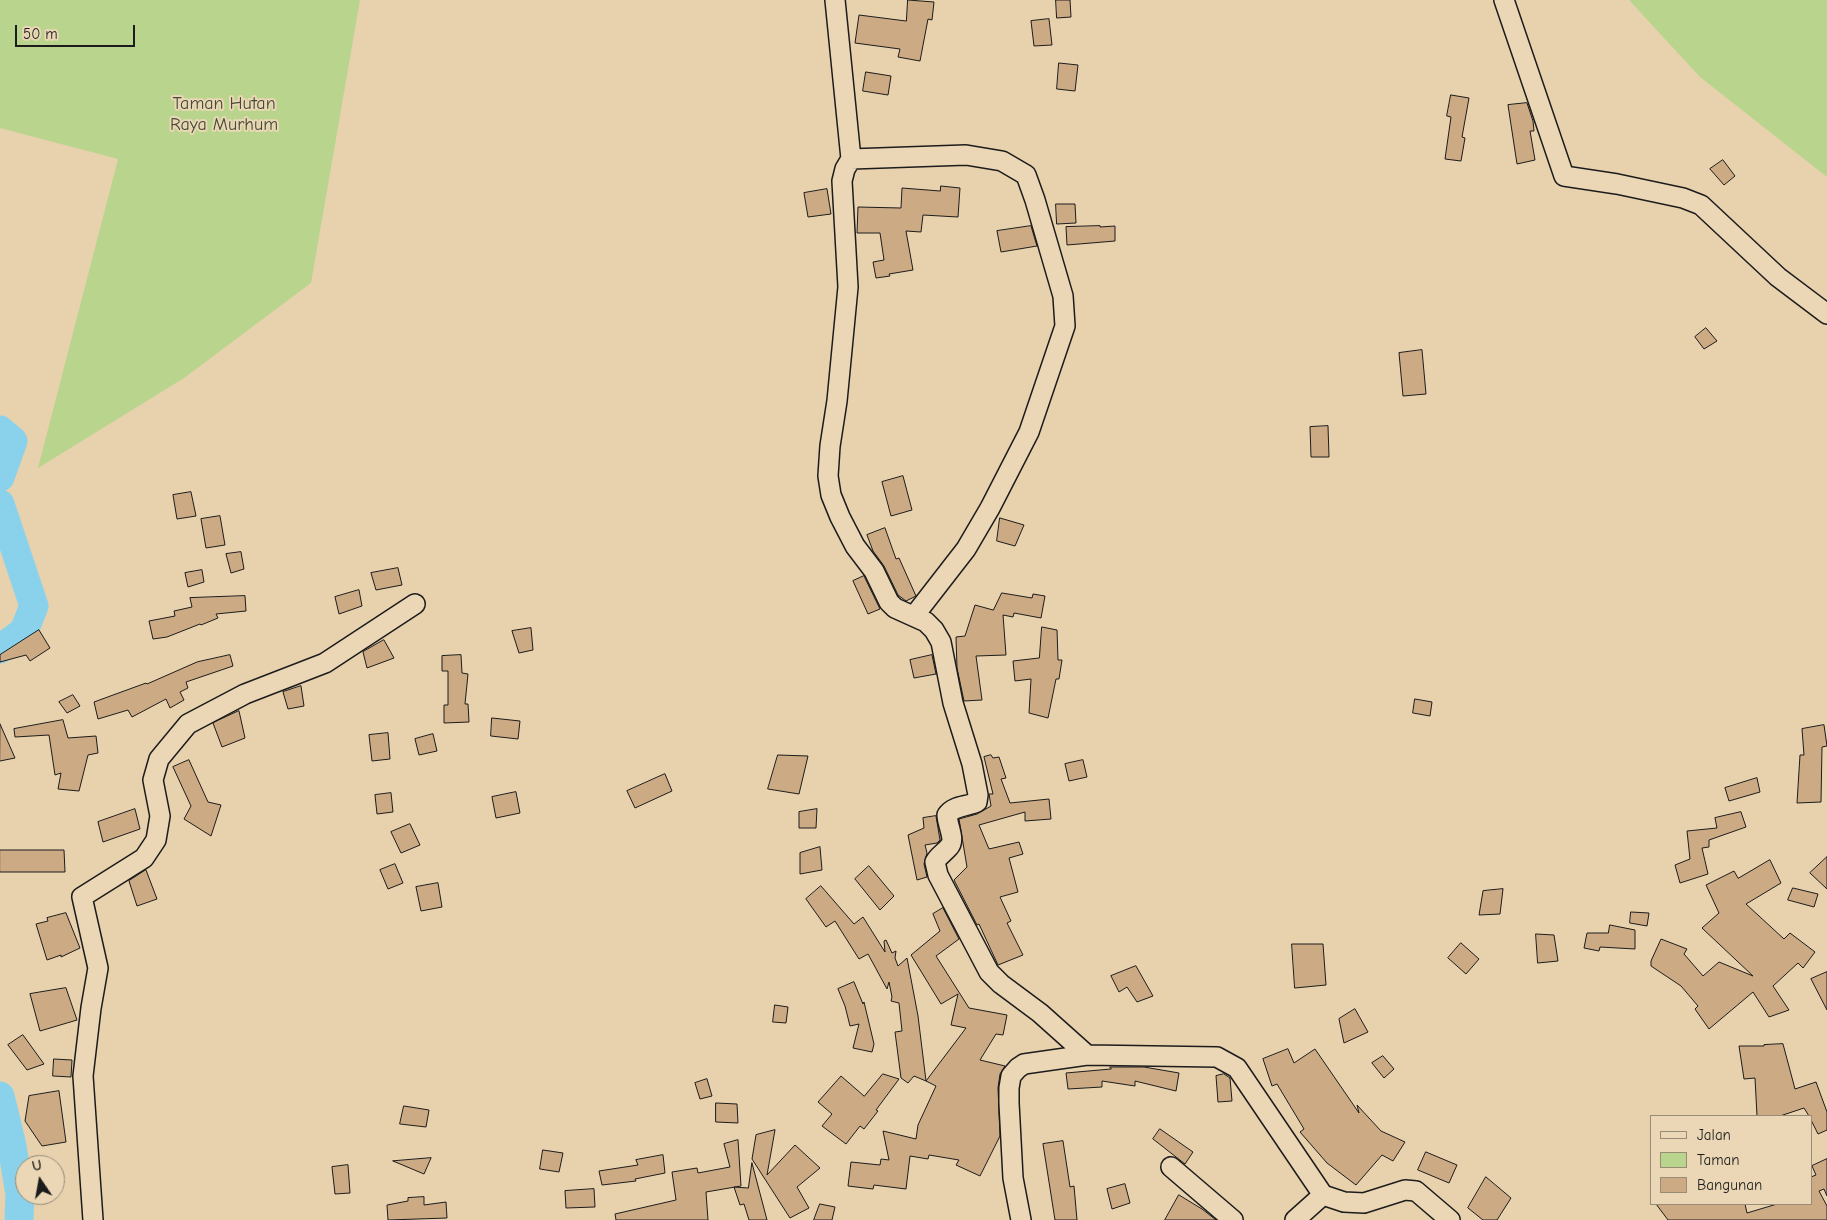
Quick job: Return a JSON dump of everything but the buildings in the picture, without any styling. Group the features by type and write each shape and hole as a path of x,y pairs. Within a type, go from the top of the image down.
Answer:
{"street":[{"path":"834,0 851,159 845,169 842,181 848,287 837,401 830,446 828,476 831,495 855,546 874,571 889,602 894,608 926,622 934,630 941,642 954,704 972,764 978,795 977,802 955,808 947,815 952,841 950,846 940,854 935,862 938,875 989,972 1087,1055"},
{"path":"1504,0 1564,176 1617,184 1683,198 1701,205 1778,277 1827,314"},
{"path":"851,159 966,155 1002,161 1026,175 1063,296 1065,326 1029,432 966,549 914,616"},
{"path":"93,1220 83,1076 98,968 82,898 144,858 156,840 160,816 153,780 159,759 188,724 245,694 325,663 415,604"},
{"path":"1021,1220 1013,1178 1009,1103 1011,1076 1014,1071 1024,1064 1087,1055 1217,1057 1237,1068 1323,1195 1344,1202 1364,1203 1405,1190 1412,1190 1450,1220"},
{"path":"1171,1167 1234,1220"},
{"path":"1296,1220 1323,1195"}],"green space":[{"name":"Taman Hutan Raya Murhum","path":"0,0 360,0 311,283 184,378 38,468 118,159 0,128"},
{"path":"1629,0 1827,0 1827,177 1700,77"}],"waterway":[{"path":"0,430 13,441 0,477"},
{"path":"0,504 34,606 24,631 0,649"},
{"path":"0,1096 12,1146 20,1195 19,1220"}]}
